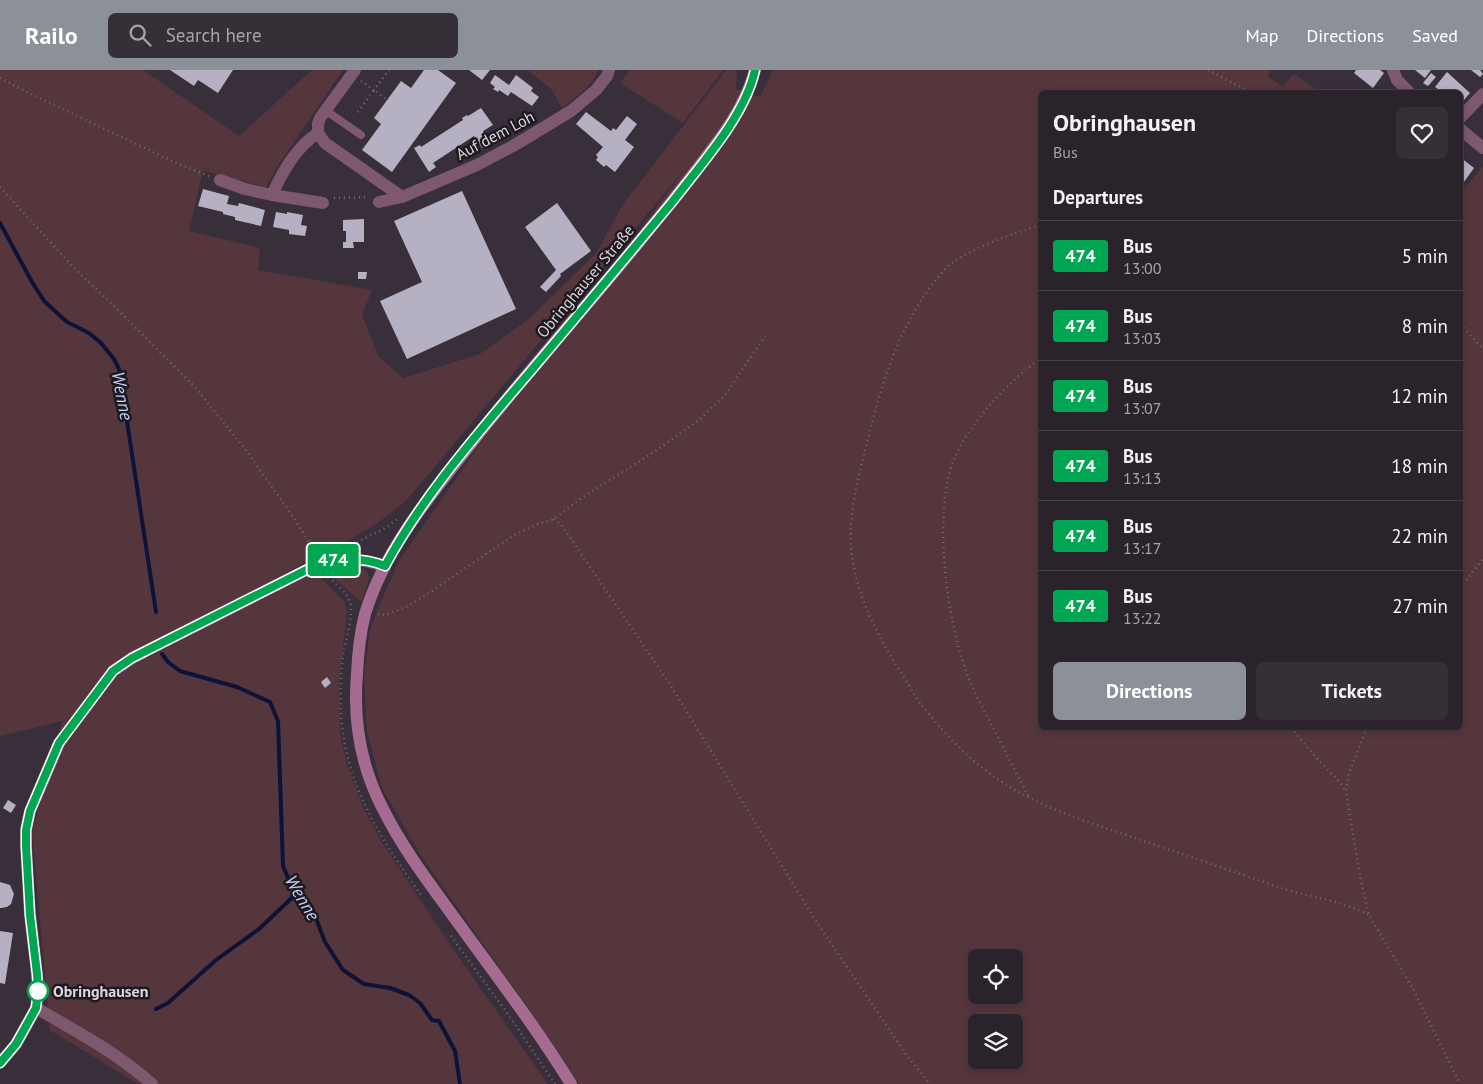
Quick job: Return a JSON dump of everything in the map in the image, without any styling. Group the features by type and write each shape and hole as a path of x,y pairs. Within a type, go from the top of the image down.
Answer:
{"street":[{"path":"355,70 325,110 318,124 318,133 325,143 402,197"},
{"name":"Auf dem Loh","path":"381,202 402,197 476,165 513,146 571,111 596,90 607,76 609,70"},
{"name":"Obringhauser Straße","path":"571,1084 539,1034 419,870 381,806 369,777 361,750 355,703 360,635 366,613 385,566 423,504 490,419 653,226 695,172 736,116 747,95 755,70"},
{"path":"1392,70 1397,80 1407,90"},
{"path":"1463,115 1483,94"},
{"path":"1463,132 1483,148"},
{"path":"272,196 288,164 310,138 318,133"},
{"path":"220,180 272,196 323,203"},
{"path":"0,1063 16,1044 36,1008 38,990 30,915 26,846 26,830 30,811 59,743 113,671 132,658 318,563 356,559 385,566"},
{"path":"36,1008 102,1046 135,1069 152,1084"}],"lane":[{"path":"325,110 361,135"}],"path":[{"path":"358,112 389,70"},
{"path":"1208,70 1246,90"},
{"path":"0,78 197,172"},
{"path":"374,90 386,99"},
{"path":"0,187 74,268 111,302 194,386 245,449 286,504 318,563 347,595 351,609 347,634"},
{"path":"323,203 333,198 376,196 381,202"},
{"path":"1038,226 1005,237 953,262 939,275 921,301 894,351 882,389 857,486 853,514 851,543 855,574 867,613 884,645 918,700 932,718 987,772 1029,798 1053,810 1298,893 1344,905 1369,915"},
{"path":"1463,327 1483,349"},
{"path":"366,613 386,615 406,607 514,535 554,519 583,497 651,454 699,420 725,395 765,336"},
{"path":"1029,798 966,672 949,599 943,516 946,485 953,462 969,432 1008,385 1038,361"},
{"path":"554,519 569,536 669,683 816,921 905,1053 930,1084"},
{"path":"1463,584 1483,559"},
{"path":"1293,730 1340,782 1346,792"},
{"path":"1366,730 1349,773 1346,792 1360,876 1369,915 1412,987 1460,1084"}],"shaded area":[{"path":"0,70 143,70 239,136 312,70 343,70 279,164 266,187 203,171 189,231 260,248 258,270 372,290 362,315 378,356 403,378 480,354 529,319 596,253 624,203 726,70 737,70 736,89 760,97 772,72 775,70 1269,70 1268,77 1283,87 1294,74 1317,90 1038,90 1038,730 1463,730 1463,189 1483,166 1483,1084 579,1084 420,854 382,788 367,732 364,676 370,630 400,559 482,441 685,169 406,501 372,527 142,650 147,658 314,572 345,602 347,612 339,683 340,733 347,765 363,807 381,841 457,955 548,1084 138,1084 50,1030 32,833 62,721 0,736"},
{"path":"528,70 598,70 588,87 562,108 551,89"},
{"path":"630,70 723,70 683,123 620,83"},
{"path":"345,565 362,568 366,571 368,581 361,602 326,571"}],"building":[{"path":"170,70 233,70 218,93 198,80 194,86"},
{"path":"424,70 438,70 456,83 392,172 362,150 381,124 374,118 401,81 411,88"},
{"path":"469,70 490,70 482,80"},
{"path":"1356,70 1380,70 1384,73 1373,88 1354,73"},
{"path":"1415,70 1431,70 1425,78"},
{"path":"1471,70 1480,70 1483,74 1480,77"},
{"path":"1447,72 1470,93 1464,100 1463,90 1439,90 1435,87"},
{"path":"1431,73 1436,77 1428,86 1423,83"},
{"path":"495,75 509,85 516,75 533,88 531,91 539,97 532,106 511,92 508,96 499,90 498,92 493,89 495,87 490,83"},
{"path":"481,108 493,125 483,131 490,143 487,145 489,147 487,149 485,146 482,148 474,136 433,163 436,167 429,172 414,148 420,145 421,147 463,120 462,118"},
{"path":"586,112 611,131 613,128 616,130 627,116 637,124 625,140 634,147 615,172 606,165 604,167 596,160 598,157 596,155 603,147 576,124"},
{"path":"1463,159 1474,168 1463,181"},
{"path":"203,189 229,196 227,204 238,206 239,203 265,210 261,226 235,220 235,217 223,214 223,212 198,206"},
{"path":"462,191 516,309 407,359 380,301 422,282 394,221"},
{"path":"557,203 591,251 560,274 561,276 546,292 540,287 556,270 525,227"},
{"path":"276,212 303,215 301,225 307,226 305,236 289,234 289,230 273,227"},
{"path":"364,219 364,242 353,242 354,248 343,248 343,242 346,242 346,231 343,231 343,220"},
{"path":"358,272 367,272 366,279 358,279"},
{"path":"327,677 331,683 325,688 321,682"},
{"path":"8,800 16,805 11,813 3,808"},
{"path":"0,882 10,885 14,894 11,904 1,908 0,908"},
{"path":"0,931 13,933 5,984 0,983"}],"waterway":[{"name":"Wenne","path":"0,223 44,301 67,322 89,333 101,343 114,359 119,369 156,612"},
{"name":"Wenne","path":"162,654 168,662 180,671 237,687 270,702 278,721 283,866 292,887 312,908 325,942 343,970 364,984 390,988 409,995 420,1003 432,1020 439,1021 455,1051 460,1084"},
{"path":"156,1009 168,1003 216,960 259,929 297,893"}],"bus line":[{"name":"474","path":"0,1063 16,1044 36,1008 38,990 30,915 26,846 26,830 30,811 59,743 113,671 132,658 322,562 356,559 385,566 423,504 490,419 659,218 724,134 747,95 755,70"}],"place":[{"name":"Obringhausen","path":"38,991"}]}
